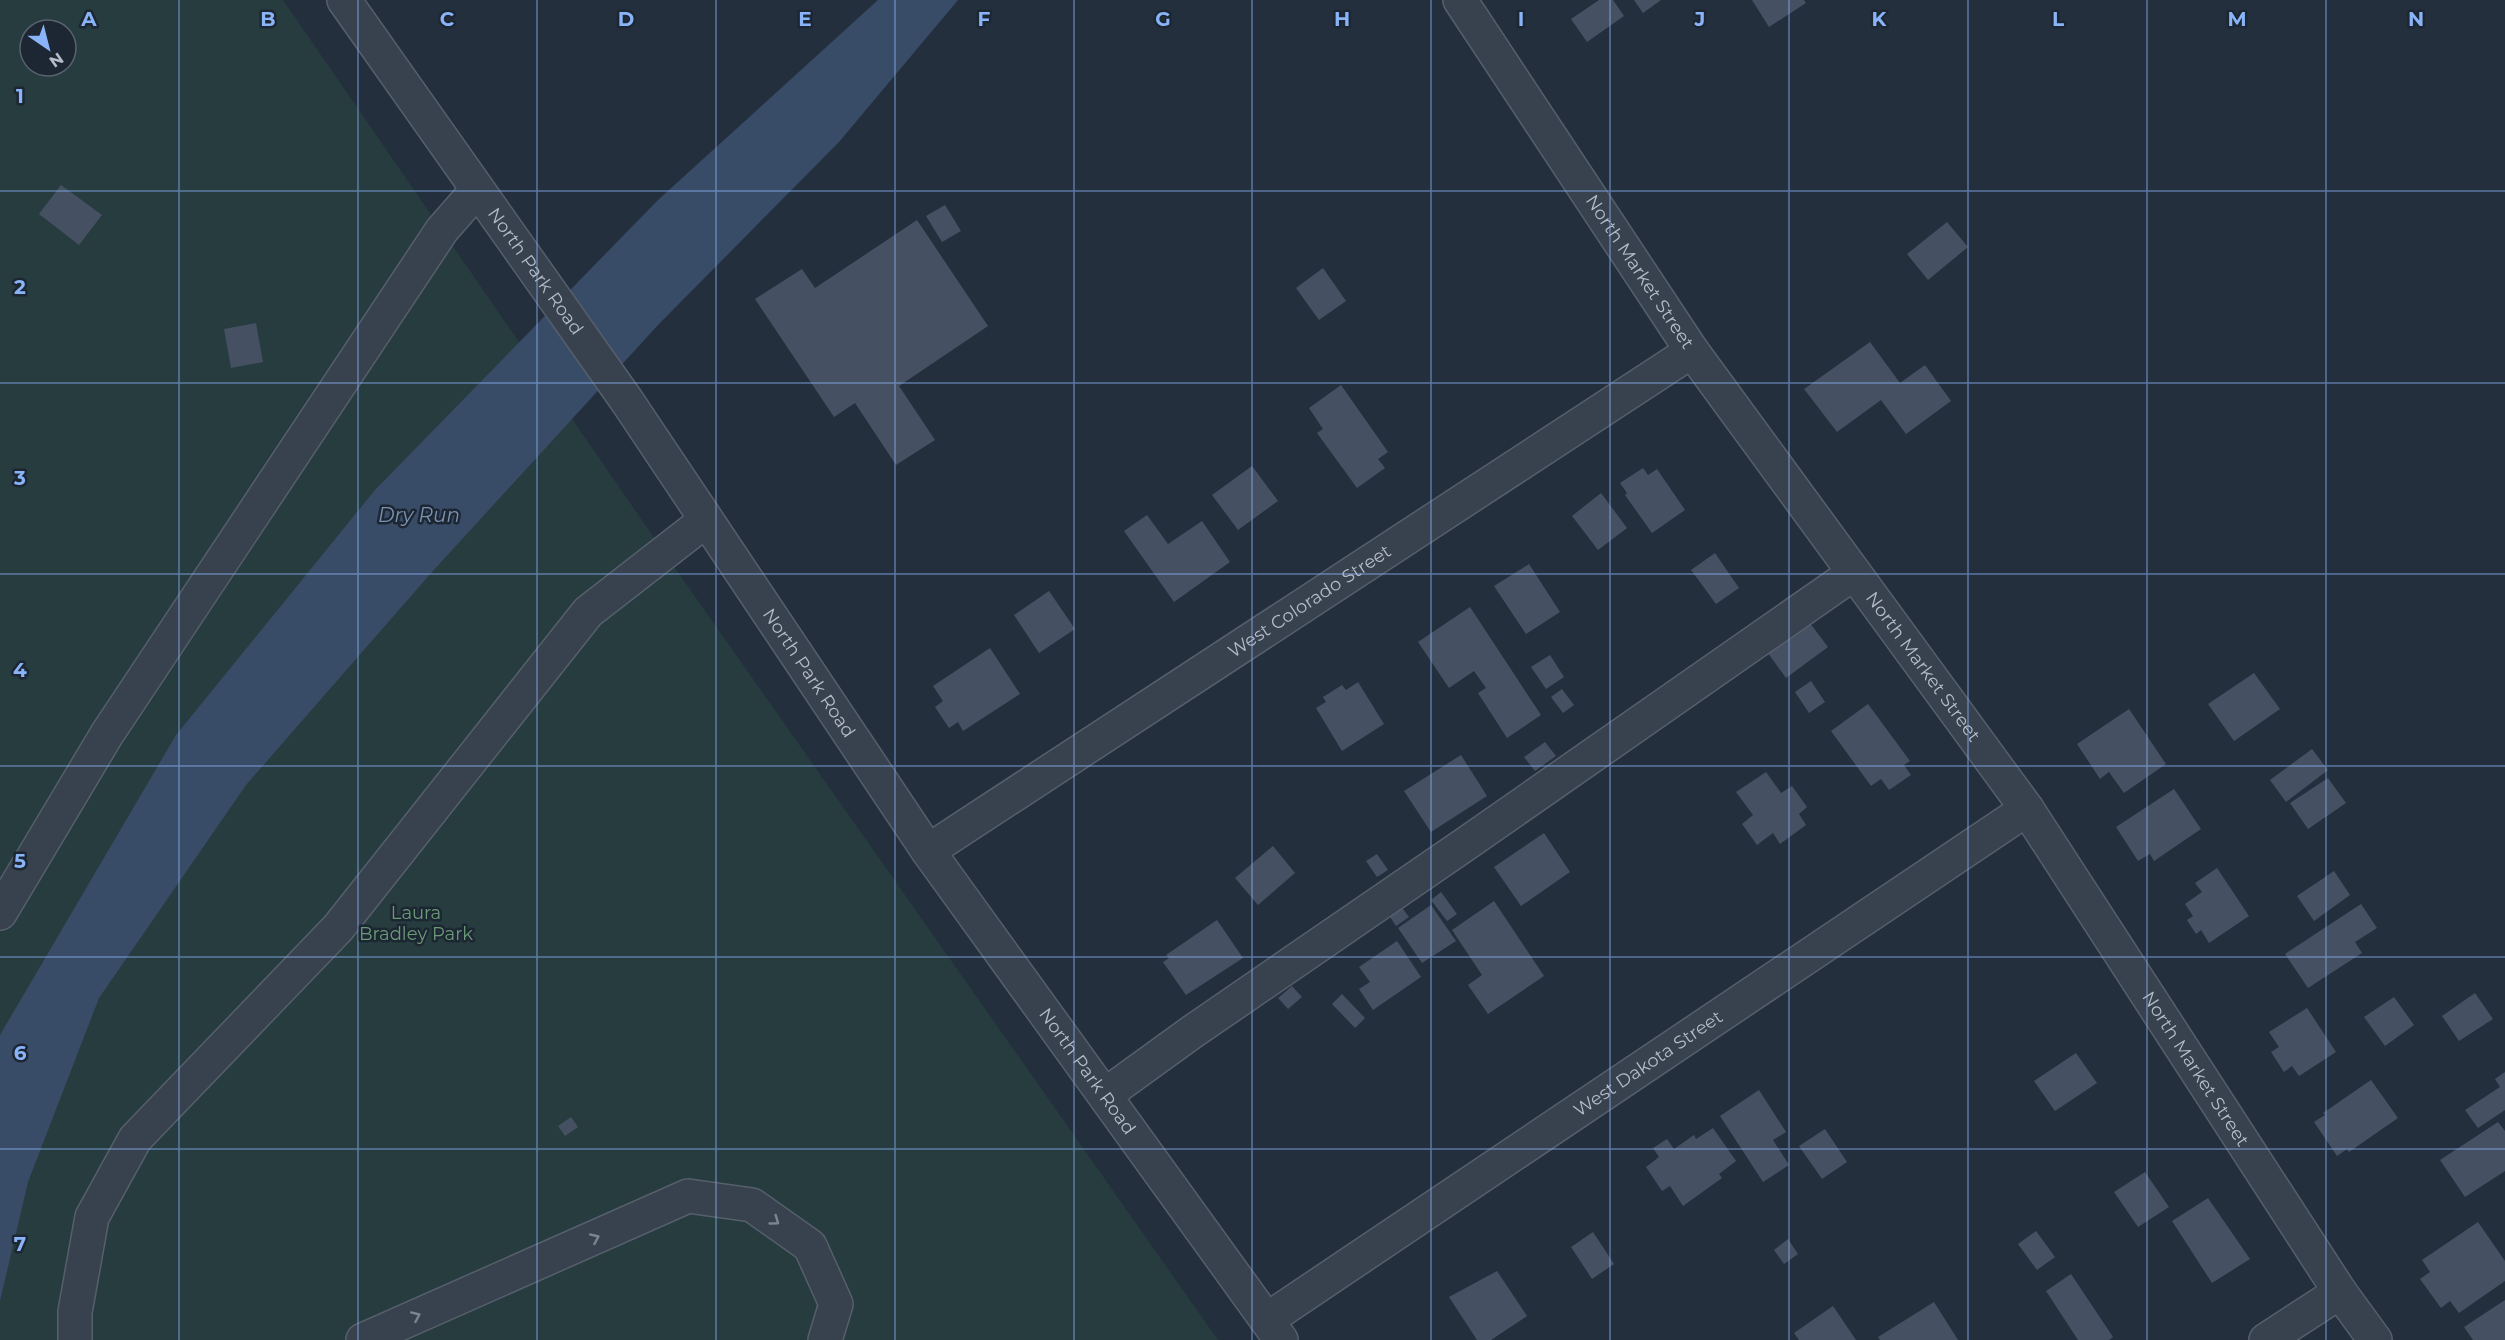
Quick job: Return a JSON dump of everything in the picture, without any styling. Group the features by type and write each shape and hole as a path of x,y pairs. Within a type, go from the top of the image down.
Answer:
{"street":[{"name":"North Park Road","path":"344,0 627,401 927,851 1274,1330"},
{"name":"North Market Street","path":"1460,0 1692,351 2027,808 2340,1292 2375,1340"},
{"path":"0,913 107,734 442,230 477,190"},
{"name":"West Colorado Street","path":"927,851 1692,351"},
{"path":"75,1340 75,1312 92,1217 135,1139 338,928 588,612 705,521"},
{"path":"1104,1095 1854,573"},
{"name":"West Dakota Street","path":"1274,1330 2027,808"},
{"path":"363,1340 688,1196 752,1205 810,1246 836,1304 825,1340"},
{"path":"2266,1340 2340,1292"}],"green space":[{"name":"Laura Bradley Park","path":"0,0 283,0 677,571 1218,1340 0,1340"}],"water":[{"name":"Dry Run","path":"878,0 958,0 839,142 658,325 432,572 246,785 99,998 28,1182 0,1301 0,1035 176,735 375,490 658,200"}],"building":[{"path":"1599,0 1613,0 1624,16 1587,42 1571,19"},
{"path":"1634,0 1661,0 1643,13"},
{"path":"1752,0 1804,0 1806,3 1769,27"},
{"path":"61,185 102,215 79,245 39,214"},
{"path":"945,205 961,231 942,242 926,216"},
{"path":"917,220 988,326 899,386 935,440 896,465 855,403 834,417 755,299 802,269 815,288"},
{"path":"1947,222 1968,247 1928,280 1907,254"},
{"path":"1323,268 1346,301 1319,320 1296,288"},
{"path":"256,323 263,362 231,368 224,329"},
{"path":"1870,342 1900,383 1925,365 1951,401 1906,434 1881,400 1837,432 1804,389"},
{"path":"1341,385 1388,452 1378,459 1385,468 1357,488 1317,433 1323,429 1309,408"},
{"path":"1252,466 1278,501 1238,530 1212,495"},
{"path":"1643,468 1648,475 1657,469 1685,510 1652,533 1625,495 1627,493 1620,483"},
{"path":"1601,493 1627,528 1598,550 1572,516"},
{"path":"1147,515 1168,544 1202,521 1230,562 1174,602 1124,531"},
{"path":"1715,553 1739,588 1716,604 1691,570"},
{"path":"1529,564 1560,612 1526,634 1494,586"},
{"path":"1049,591 1075,629 1039,653 1014,615"},
{"path":"1470,607 1541,715 1507,738 1478,693 1486,688 1474,671 1449,688 1418,642"},
{"path":"1806,618 1828,647 1786,678 1765,649"},
{"path":"990,648 1020,694 963,731 958,722 949,728 935,707 943,701 933,686"},
{"path":"1550,655 1564,677 1546,689 1531,667"},
{"path":"2254,673 2280,709 2234,741 2208,704"},
{"path":"1811,681 1825,702 1809,713 1795,692"},
{"path":"1358,682 1384,724 1342,751 1316,708 1326,702 1323,697 1342,685 1346,690"},
{"path":"1562,689 1574,705 1563,713 1551,697"},
{"path":"1868,704 1910,761 1904,765 1911,775 1889,790 1881,779 1871,786 1831,731"},
{"path":"2129,709 2166,764 2124,793 2109,772 2100,779 2077,744"},
{"path":"1545,742 1556,756 1535,771 1524,757"},
{"path":"2312,749 2328,770 2286,802 2270,780"},
{"path":"1461,755 1487,796 1431,832 1404,791"},
{"path":"1766,772 1781,793 1792,786 1807,807 1799,814 1806,825 1780,844 1773,833 1757,845 1742,824 1753,815 1736,792"},
{"path":"2328,778 2346,803 2308,829 2290,803"},
{"path":"2174,789 2201,829 2154,861 2150,854 2138,861 2116,827"},
{"path":"1544,833 1570,872 1521,906 1494,867"},
{"path":"1273,846 1295,873 1258,905 1235,878"},
{"path":"1377,854 1388,870 1377,877 1366,861"},
{"path":"2217,868 2249,916 2209,943 2201,930 2196,934 2187,920 2193,916 2185,904 2202,892 2195,883"},
{"path":"2334,871 2350,895 2314,921 2297,896"},
{"path":"1441,892 1457,914 1447,921 1431,900"},
{"path":"1494,901 1544,976 1488,1014 1468,985 1482,975 1452,930"},
{"path":"2361,904 2377,928 2355,942 2362,953 2308,988 2285,954"},
{"path":"1400,905 1409,917 1396,926 1388,914"},
{"path":"1431,905 1456,941 1422,963 1398,928"},
{"path":"1217,920 1243,958 1186,995 1163,962 1169,958 1166,955"},
{"path":"1397,941 1421,977 1373,1010 1359,989 1370,982 1359,967"},
{"path":"1292,986 1302,997 1288,1009 1278,998"},
{"path":"2475,993 2493,1019 2459,1041 2442,1016"},
{"path":"1342,994 1365,1018 1355,1028 1332,1004"},
{"path":"2394,997 2414,1025 2385,1046 2364,1017"},
{"path":"2307,1008 2336,1052 2299,1076 2292,1066 2284,1072 2271,1052 2279,1047 2269,1032"},
{"path":"2076,1053 2097,1083 2055,1111 2034,1081"},
{"path":"2505,1072 2505,1110 2478,1128 2465,1110 2500,1087 2495,1079"},
{"path":"2371,1080 2398,1118 2349,1152 2347,1149 2337,1156 2314,1122 2325,1115 2323,1113"},
{"path":"1759,1090 1786,1132 1773,1140 1789,1165 1763,1182 1720,1116"},
{"path":"571,1117 578,1127 565,1136 558,1126"},
{"path":"2498,1122 2505,1131 2505,1171 2465,1197 2440,1160"},
{"path":"1713,1128 1736,1161 1719,1174 1722,1178 1683,1206 1670,1186 1662,1191 1646,1167 1659,1157 1653,1148 1667,1139 1674,1149 1694,1135 1696,1139"},
{"path":"1825,1129 1847,1162 1822,1179 1799,1146"},
{"path":"2145,1172 2169,1207 2138,1227 2114,1192"},
{"path":"2208,1198 2250,1259 2212,1283 2172,1221"},
{"path":"2478,1222 2505,1261 2505,1281 2459,1313 2450,1301 2441,1308 2420,1279 2430,1272 2422,1260"},
{"path":"2036,1231 2055,1257 2037,1270 2018,1244"},
{"path":"1593,1232 1614,1264 1592,1279 1571,1247"},
{"path":"1788,1239 1798,1254 1784,1264 1774,1250"},
{"path":"1497,1271 1527,1316 1491,1340 1477,1340 1449,1297"},
{"path":"2071,1274 2113,1337 2109,1340 2078,1340 2046,1291"},
{"path":"2505,1300 2505,1340 2473,1340 2464,1327"},
{"path":"1934,1302 1958,1340 1880,1340 1878,1337"},
{"path":"1833,1306 1856,1340 1799,1340 1794,1333"}]}
